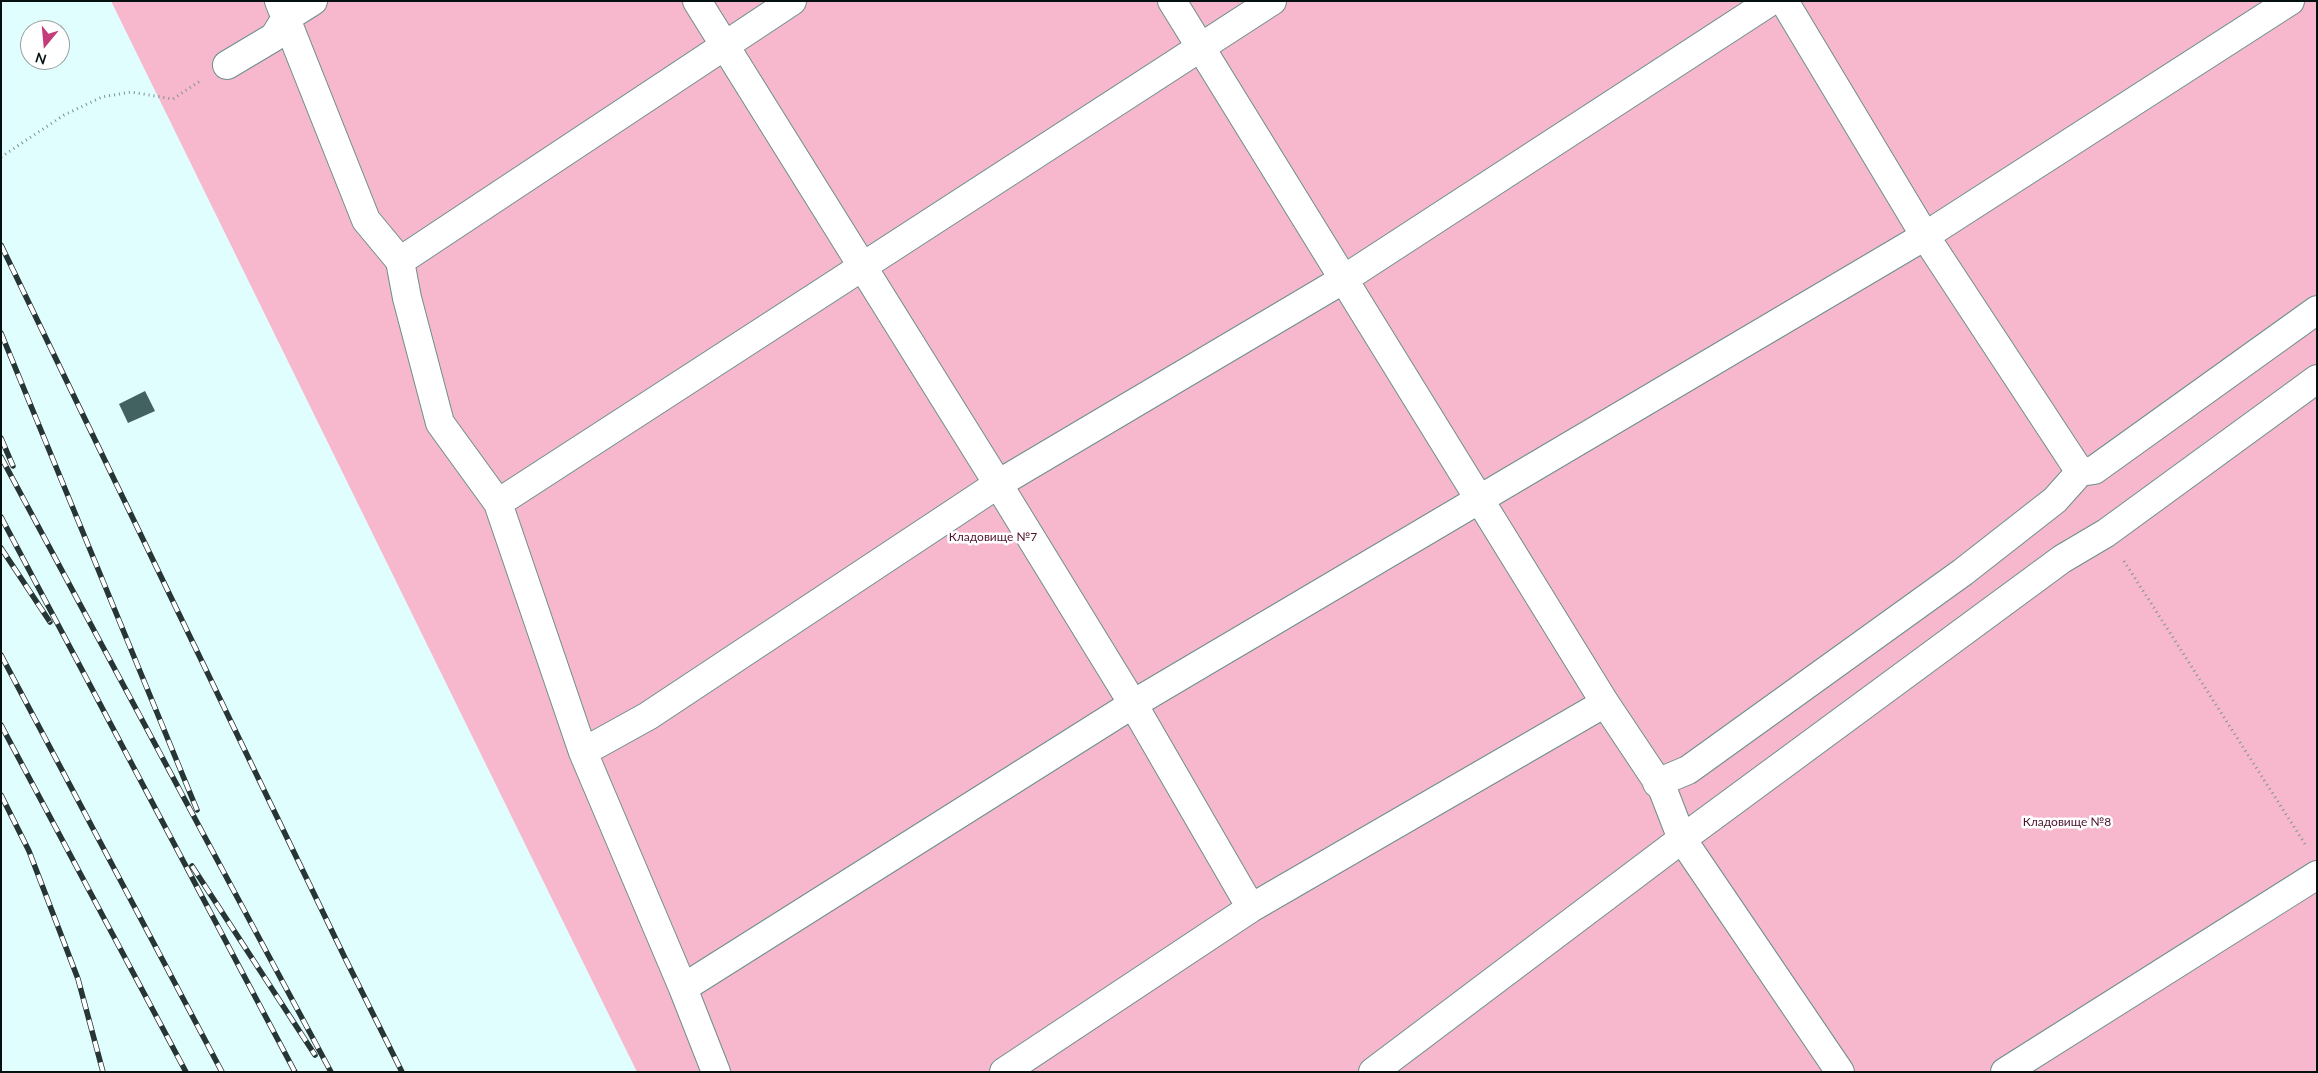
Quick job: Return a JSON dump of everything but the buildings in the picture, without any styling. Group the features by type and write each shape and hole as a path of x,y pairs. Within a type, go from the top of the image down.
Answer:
{"lane":[{"path":"282,10 313,1"},
{"path":"697,1 1133,704 1251,908"},
{"path":"400,261 792,1"},
{"path":"1172,1 1605,703 1662,790 1682,839 1840,1072"},
{"path":"498,503 1272,1"},
{"path":"582,752 648,716 998,484 1344,279 1771,1"},
{"path":"1784,1 1925,236 2080,472"},
{"path":"683,988 1133,704 1478,498 1925,236 2290,1"},
{"path":"227,65 274,37 282,10"},
{"path":"282,10 366,220 400,261 407,298 440,423 498,503 582,752 683,988 716,1072"},
{"path":"1657,783 1688,770 1962,572 2055,500 2080,472 2094,470 2317,310"},
{"path":"1373,1072 1682,839 2062,559 2106,533 2317,379"},
{"path":"1004,1072 1251,908 1605,703"},
{"path":"2005,1072 2317,875"}],"path":[{"path":"1,157 64,115 102,97 131,92 173,99 227,65"},
{"path":"2106,533 2306,846"}],"green space":[{"name":"Кладовище №7","path":"111,1 2317,1 2317,1072 637,1072"}],"railway":[{"path":"1,245 345,958 402,1072"},
{"path":"1,333 197,810"},
{"path":"1,438 13,466"},
{"path":"1,457 331,1072"},
{"path":"1,517 295,1072"},
{"path":"1,548 50,622"},
{"path":"1,655 222,1072"},
{"path":"1,725 186,1072"},
{"path":"1,795 29,851 78,979 103,1072"},
{"path":"192,866 315,1055"}],"park label":[{"name":"Кладовище №8","path":"2067,822"}]}
